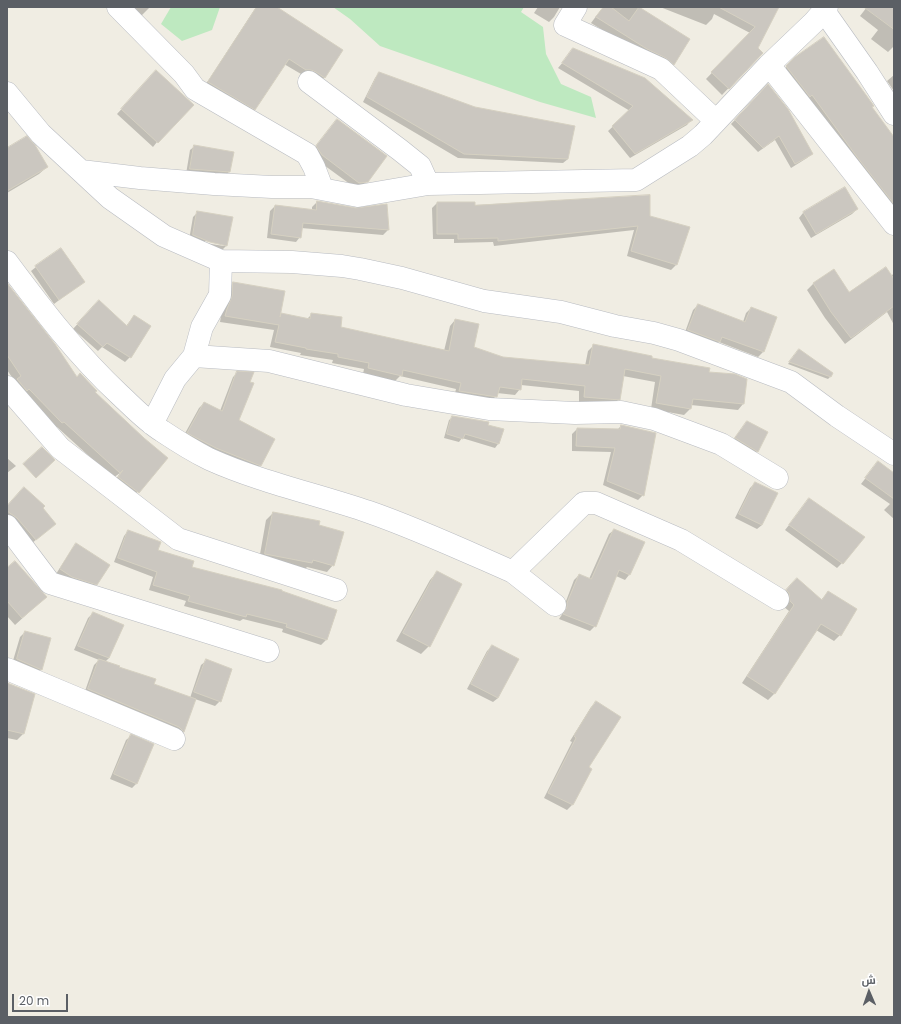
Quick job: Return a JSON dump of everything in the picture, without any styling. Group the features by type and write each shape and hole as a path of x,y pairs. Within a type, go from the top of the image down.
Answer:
{"street":[{"path":"118,7 184,74 195,89 307,154 322,188"},
{"path":"576,7 565,24 661,69 716,121"},
{"path":"81,171 140,178 214,184 272,187 311,187 358,196 428,184 636,180 690,146 826,9 894,114"},
{"path":"769,65 894,224"},
{"path":"309,82 420,166 428,184"},
{"path":"7,93 41,134 110,198 164,236 222,260 292,262 360,269 402,278 484,301 561,312 679,340 791,382 837,416 894,454"},
{"path":"152,424 176,379 194,356 202,327 220,295 222,260"},
{"path":"7,262 46,314 79,354 110,386 160,430 198,453 238,471 347,505 414,528 513,572 555,605"},
{"path":"194,356 269,361 406,395 489,409 575,413 621,412 654,419 721,444 777,478"},
{"path":"7,387 60,448 178,539 336,590"},
{"path":"513,572 584,503 596,503 681,540 778,599"},
{"path":"7,526 50,583 268,651"},
{"path":"7,669 174,739"}],"green space":[{"path":"171,7 220,7 212,30 182,41 161,24"},
{"path":"333,7 524,7 521,12 543,27 546,54 561,84 591,97 596,118 540,102 380,46 350,19"}],"building":[{"path":"257,7 277,7 343,50 325,78 316,72 306,70 289,59 255,110 208,82"},
{"path":"604,7 611,7 629,21 639,7 690,39 674,65 666,58 647,49 596,17"},
{"path":"719,7 779,7 758,48 763,53 729,89 711,72 755,27"},
{"path":"864,7 894,7 894,29"},
{"path":"824,37 874,106 872,107 894,137 894,204 857,157 812,95 810,97 786,66 795,57"},
{"path":"573,48 645,78 693,120 635,154 612,126 633,106 562,63"},
{"path":"156,70 194,105 158,143 121,109"},
{"path":"379,72 475,107 575,126 568,159 464,154 367,97"},
{"path":"768,84 788,109 813,154 795,164 779,136 763,148 735,120"},
{"path":"337,119 387,156 368,182 359,183 322,155 316,146"},
{"path":"27,136 35,145 48,167 7,191 7,148"},
{"path":"194,145 234,152 230,172 190,169"},
{"path":"845,187 858,209 816,234 803,212"},
{"path":"650,195 650,216 690,227 677,265 631,251 638,226 498,241 498,238 458,239 458,234 437,234 437,202 475,202 475,205"},
{"path":"317,201 356,208 387,204 389,230 303,223 301,238 271,234 275,205 316,210"},
{"path":"197,211 233,217 227,246 210,242 193,235"},
{"path":"61,248 85,282 59,300 35,266"},
{"path":"886,267 894,279 894,306 851,338 831,312 813,283 834,269 849,292"},
{"path":"233,282 285,291 280,317 281,313 310,319 311,313 342,317 341,327 449,351 455,319 479,324 474,347 503,357 589,365 593,344 652,356 652,358 710,368 709,372 735,374 747,379 744,404 693,399 691,409 656,403 661,376 625,369 620,400 584,397 585,386 522,379 521,390 500,387 497,397 459,391 461,383 403,370 402,376 368,368 369,363 338,357 338,354 275,342 279,325 225,316 232,296"},
{"path":"7,283 55,344 77,377 80,373 97,391 95,392 144,438 168,458 139,493 118,477 123,470 120,473 64,422 62,423 29,389 27,391 17,379 21,376 7,355"},
{"path":"99,300 127,326 134,315 151,326 131,358 107,343 103,347 77,324"},
{"path":"698,304 745,322 751,307 777,317 764,352 722,337 720,342 688,330"},
{"path":"799,349 833,373 831,377 789,362"},
{"path":"237,371 254,372 250,382 254,383 239,420 275,439 261,466 216,448 187,433 204,402 222,411"},
{"path":"452,416 489,422 488,425 504,429 499,444 465,434 463,439 447,434"},
{"path":"747,421 768,432 758,452 735,438"},
{"path":"621,425 656,433 644,496 607,481 615,448 576,446 577,428 620,429"},
{"path":"42,447 55,460 36,478 23,464"},
{"path":"878,461 894,473 894,499 865,478"},
{"path":"755,482 778,493 762,525 739,514"},
{"path":"24,487 45,506 43,508 56,524 36,540 17,518 7,511 7,506"},
{"path":"809,498 865,537 843,564 789,525"},
{"path":"273,512 320,521 319,525 344,532 334,566 313,560 312,563 265,554"},
{"path":"614,529 645,542 630,575 619,570 596,627 563,614 579,574 591,579"},
{"path":"128,530 161,542 158,550 194,561 192,567 282,590 337,610 327,640 286,627 287,624 247,614 246,617 188,601 190,596 153,585 157,572 118,558"},
{"path":"76,543 110,565 97,585 72,577 60,569"},
{"path":"15,561 47,597 22,618 7,601 7,568"},
{"path":"437,571 462,584 430,647 403,633"},
{"path":"797,578 822,600 828,591 857,609 841,636 821,624 775,694 747,676 794,605 790,601 789,593 786,590"},
{"path":"93,612 124,625 109,658 78,646"},
{"path":"25,631 51,638 42,670 17,659"},
{"path":"492,645 519,659 498,698 471,684"},
{"path":"99,659 156,679 154,684 196,699 184,732 179,727 88,689"},
{"path":"206,659 232,669 221,702 194,692"},
{"path":"7,683 35,694 24,734 7,730"},
{"path":"596,701 621,717 589,767 592,769 573,805 548,793 576,738 574,736"},
{"path":"131,734 154,744 137,784 114,774"}]}
